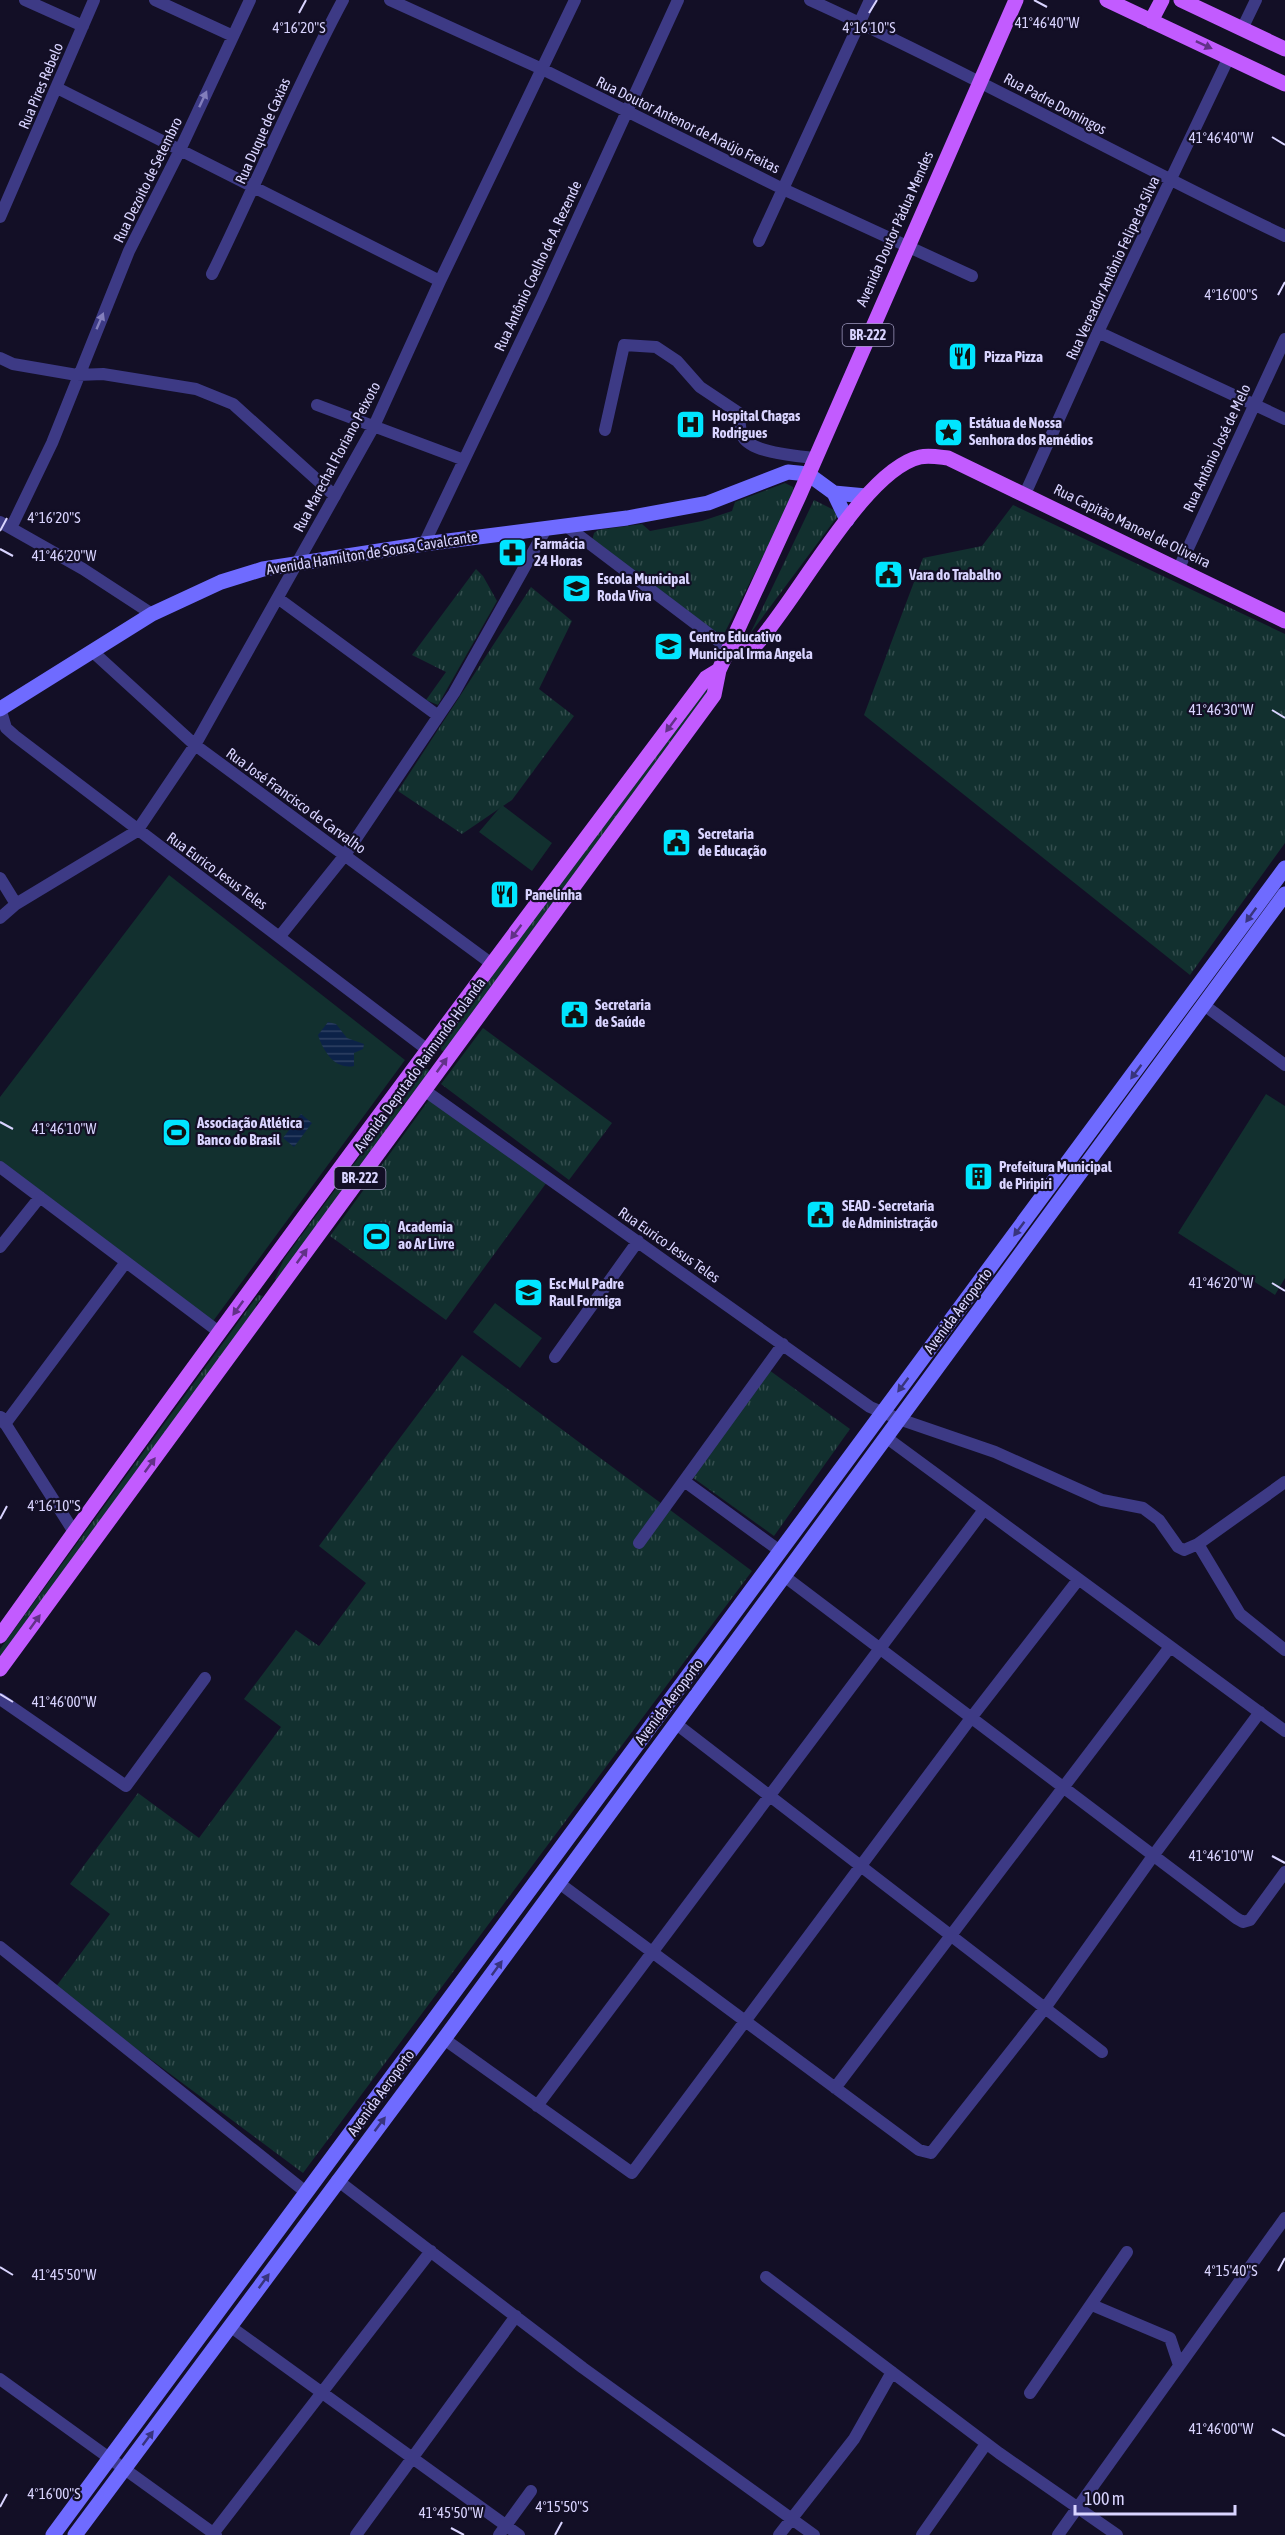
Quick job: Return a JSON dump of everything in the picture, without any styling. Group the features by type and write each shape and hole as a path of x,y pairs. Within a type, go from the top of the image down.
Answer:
{"main road":[{"name":"Avenida Doutor Pádua Mendes","path":"714,678 808,474 1016,0"},
{"path":"1107,0 1285,84"},
{"path":"1151,21 1162,0"},
{"path":"1181,0 1285,49"},
{"name":"Rua Capitão Manoel de Oliveira","path":"866,496 905,464 961,467 1025,494 1285,621"},
{"path":"729,649 748,651 757,644 866,496"},
{"name":"Avenida Deputado Raimundo Holanda","path":"0,1636 219,1332 492,964 714,678"},
{"name":"Avenida Deputado Raimundo Holanda","path":"0,1669 699,717 714,678"},
{"path":"261,1275 278,1290"}],"street":[{"path":"25,0 83,26"},
{"name":"Rua Pires Rebelo","path":"0,217 94,0"},
{"path":"155,0 233,36"},
{"name":"Rua Dezoito de Setembro","path":"5,525 52,443 77,375 129,251 179,152 250,0"},
{"name":"Rua Duque de Caxias","path":"212,274 254,189 315,52 343,0"},
{"name":"Rua Doutor Antenor de Araújo Freitas","path":"390,0 543,69 783,189 906,248 972,276"},
{"name":"Rua Marechal Floriano Peixoto","path":"0,918 16,904 137,831 195,745 279,599 374,426 440,281 575,0"},
{"name":"Rua Antônio Coelho de A. Rezende","path":"424,544 678,0"},
{"name":"Rua Padre Domingos","path":"810,0 979,81 1170,181 1285,236"},
{"path":"759,241 870,0"},
{"path":"1242,29 1256,0"},
{"name":"Rua Vereador Antônio Felipe da Silva","path":"1025,494 1098,332 1229,57"},
{"path":"57,88 179,152 440,281"},
{"path":"1098,332 1285,419"},
{"name":"Rua Antônio José de Melo","path":"1178,570 1285,339"},
{"path":"605,430 624,345 656,347 677,361 700,387 739,413 741,435 746,441 770,452 814,458"},
{"path":"0,358 13,364 77,375 104,374 196,389 233,404 335,496"},
{"path":"317,405 464,459"},
{"name":"Avenida Hamilton de Sousa Cavalcante","path":"0,708 152,614 221,582 263,569 424,544 627,518 708,503 788,472 808,474"},
{"path":"808,474 834,493 847,520"},
{"path":"834,493 866,496"},
{"path":"5,525 83,568 152,614"},
{"path":"565,525 729,649"},
{"path":"280,936 345,855 437,715 454,693 547,527"},
{"path":"279,599 437,715"},
{"name":"Rua José Francisco de Carvalho","path":"92,651 195,745 492,964"},
{"name":"Rua Eurico Jesus Teles","path":"0,708 6,728 137,831 280,936 429,1051"},
{"name":"Avenida Aeroporto","path":"53,2535 1285,868"},
{"path":"0,878 16,904"},
{"name":"Avenida Aeroporto","path":"75,2535 444,2039 1285,894"},
{"path":"1204,1005 1285,1065"},
{"name":"Rua Eurico Jesus Teles","path":"424,1090 882,1413 994,1452 1102,1500 1143,1508 1160,1520 1178,1546 1184,1550 1198,1544"},
{"path":"0,1167 219,1332"},
{"path":"0,1247 40,1197"},
{"path":"555,1357 638,1241"},
{"path":"74,1532 2,1420 126,1262"},
{"path":"639,1543 783,1344"},
{"path":"886,1438 1285,1731"},
{"path":"684,1480 780,1551"},
{"path":"1285,1482 1198,1544 1240,1614 1285,1650"},
{"path":"537,2106 983,1511"},
{"path":"784,1576 1243,1922 1253,1917 1285,1872"},
{"path":"444,2039 632,2173 971,1718 1078,1580"},
{"path":"835,2088 1170,1647"},
{"path":"0,1699 126,1786 205,1678"},
{"path":"559,1883 919,2150 932,2153 1045,2008 1153,1856 1260,1712"},
{"path":"675,1724 1102,2052"},
{"path":"0,1947 307,2193"},
{"path":"337,2180 583,2368 814,2535"},
{"path":"1058,2535 1285,2218"},
{"path":"0,2379 214,2534 431,2251"},
{"path":"1030,2393 1127,2252"},
{"path":"765,2277 986,2444 1118,2535"},
{"path":"1092,2305 1170,2338 1179,2365"},
{"path":"356,2535 516,2316"},
{"path":"231,2327 412,2459 503,2531 519,2535"},
{"path":"779,2535 854,2439 892,2372"},
{"path":"922,2535 986,2444"},
{"path":"503,2531 531,2491"}],"green space":[{"path":"785,483 793,487 794,495 724,634 720,635 592,541 594,533 598,530 642,524 650,531 702,521 732,511 735,502"},
{"path":"814,500 840,513 750,634"},
{"path":"1013,505 1285,634 1285,843 1190,975 864,715 923,558 982,546"},
{"path":"476,569 483,576 497,601 438,705 426,700 446,672 412,655"},
{"path":"531,587 572,621 539,689 574,716 512,800 462,834 398,791"},
{"path":"708,687 710,692 447,1051 442,1051 440,1047 704,688"},
{"path":"502,805 552,843 532,871 479,832"},
{"name":"Associação Atlética Banco do Brasil","path":"169,875 405,1060 211,1324 0,1167 0,1097"},
{"path":"483,1028 612,1123 569,1180 441,1084"},
{"path":"424,1069 428,1069 430,1074 279,1281 275,1279 284,1259"},
{"path":"1266,1094 1285,1106 1285,1278 1275,1295 1178,1233"},
{"path":"431,1097 547,1182 446,1320 330,1236"},
{"path":"258,1295 263,1296 256,1305 255,1314 0,1662 0,1649"},
{"path":"495,1303 542,1338 520,1368 473,1332"},
{"path":"462,1355 752,1571 303,2173 55,1988 110,1914 70,1884 138,1793 199,1838 281,1727 244,1699 296,1630 319,1646 366,1583 319,1546"},
{"path":"769,1370 850,1429 774,1536 692,1477"}],"water":[{"path":"328,1022 336,1024 347,1038 364,1044 363,1049 354,1053 354,1066 341,1065 336,1062 323,1047 318,1035"},
{"path":"301,1114 312,1123 294,1147 283,1138"}],"place":[{"name":"Pizza Pizza","path":"963,357"},
{"name":"Hospital Chagas Rodrigues","path":"691,425"},
{"name":"Estátua de Nossa Senhora dos Remédios","path":"948,432"},
{"name":"Farmácia 24 Horas","path":"513,553"},
{"name":"Vara do Trabalho","path":"888,575"},
{"name":"Escola Municipal Roda Viva","path":"576,588"},
{"name":"Centro Educativo Municipal Irma Angela","path":"668,646"},
{"name":"Secretaria de Educação","path":"677,843"},
{"name":"Panelinha","path":"504,895"},
{"name":"Secretaria de Saúde","path":"574,1014"},
{"name":"Associação Atlética Banco do Brasil","path":"176,1132"},
{"name":"Prefeitura Municipal de Piripiri","path":"978,1176"},
{"name":"SEAD - Secretaria de Administração","path":"821,1215"},
{"name":"Academia ao Ar Livre","path":"377,1236"},
{"name":"Esc Mul Padre Raul Formiga","path":"528,1293"}]}
